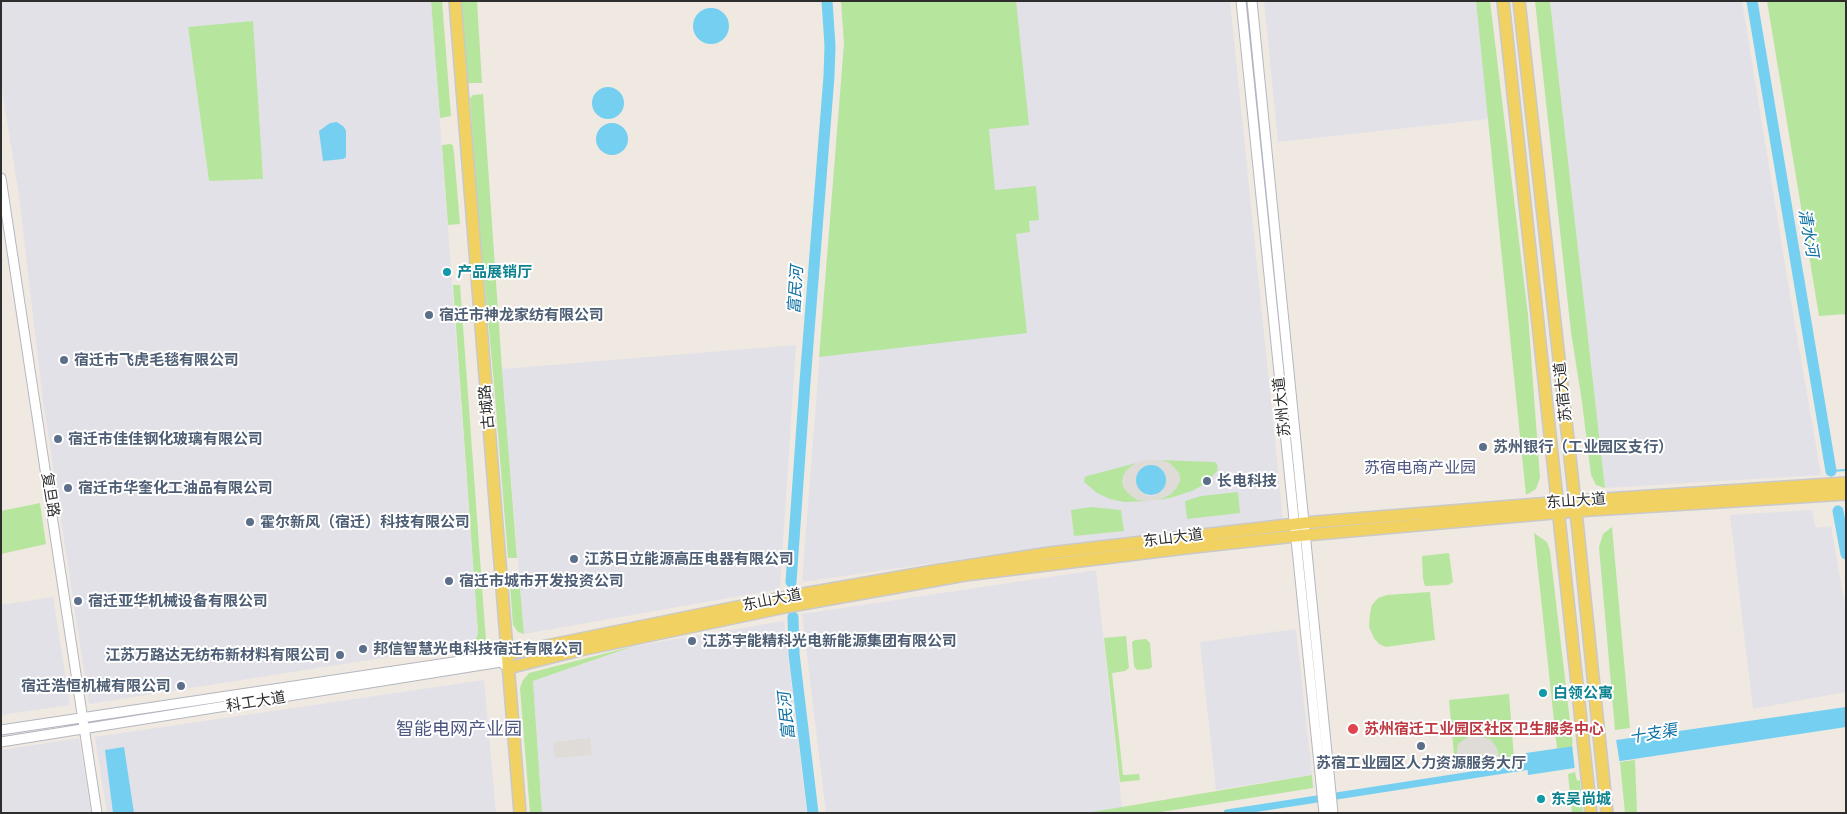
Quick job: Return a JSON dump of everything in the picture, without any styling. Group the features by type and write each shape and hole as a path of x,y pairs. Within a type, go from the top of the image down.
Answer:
{"main road":[{"name":"古城路","path":"448,1 504,660 520,813"},
{"name":"古城路","path":"455,1 504,660 513,813"},
{"name":"苏宿大道","path":"1503,1 1591,813"},
{"name":"苏宿大道","path":"1519,1 1576,506 1608,813"},
{"name":"东山大道","path":"504,660 590,648 785,607 965,575 1194,546 1300,530 1846,483"},
{"name":"东山大道","path":"1576,506 1846,494"}],"street":[{"name":"苏州大道","path":"1241,1 1300,530"},
{"name":"苏州大道","path":"1252,1 1324,771 1324,813"},
{"name":"复旦路","path":"1,178 97,813"},
{"name":"科工大道","path":"1,730 504,660"},
{"name":"科工大道","path":"1,742 504,660"},
{"name":"苏州大道","path":"1324,771 1333,813"}],"shaded area":[{"path":"1,1 431,1 478,632 477,637 472,642 464,645 89,704 43,401 19,196 1,83","holes":["188,27 256,89 263,179 209,181"]},
{"path":"841,1 1230,1 1283,519 1037,548 802,582 844,44"},
{"path":"1264,1 1476,1 1489,119 1278,142"},
{"path":"1550,1 1742,1 1821,475 1605,488"},
{"path":"796,345 780,589 524,634 502,369"},
{"path":"1149,459 1170,463 1179,473 1180,481 1176,489 1166,497 1157,500 1143,501 1134,498 1123,487 1122,481 1125,472 1136,463","holes":["1150,465 1160,468 1166,481 1162,490 1154,496 1148,496 1135,481 1138,472"]},
{"path":"1812,510 1816,528 1831,526 1846,611 1846,692 1753,709 1730,515"},
{"path":"1096,570 1122,808 1086,813 826,813 802,614"},
{"path":"53,597 70,705 1,715 1,605"},
{"path":"784,621 807,813 542,813 533,681 634,646"},
{"path":"1296,629 1312,775 1216,790 1200,642"},
{"path":"484,680 496,813 107,813 95,737"},
{"path":"1477,736 1490,739 1497,748 1500,760 1449,767 1452,759 1456,756 1458,744 1468,737"},
{"path":"79,738 91,813 1,813 1,750"},
{"path":"590,738 592,755 555,758 553,742"}],"green space":[{"path":"431,1 442,1 451,116 440,118"},
{"path":"461,1 477,1 482,83 466,83"},
{"path":"841,1 1016,1 1029,125 989,129 995,190 1036,186 1039,220 1029,221 1030,232 1016,234 1027,333 819,357 844,44"},
{"path":"1476,1 1490,1 1528,315 1540,478 1536,489 1526,495"},
{"path":"1535,1 1550,1 1605,488 1596,485 1591,475 1571,332"},
{"path":"1767,1 1846,1 1846,314 1819,316"},
{"path":"253,21 263,179 209,181 188,27"},
{"path":"483,94 517,558 508,558 479,225 470,98 473,95"},
{"path":"451,144 454,153 460,224 448,225 442,145"},
{"path":"453,285 460,285 486,641 484,646 480,648 423,656 422,652 472,642 477,637 478,632"},
{"path":"1160,460 1215,462 1218,470 1205,484 1192,491 1157,500 1171,494 1180,481 1180,477 1164,461"},
{"path":"1136,463 1123,476 1130,495 1138,500 1150,501 1124,502 1110,499 1097,493 1084,482 1087,476"},
{"path":"1238,492 1240,513 1187,519 1185,501 1201,496"},
{"path":"40,503 46,544 1,554 1,511"},
{"path":"1091,507 1121,510 1124,531 1074,536 1071,510"},
{"path":"1612,527 1630,728 1615,730 1599,547 1603,534"},
{"path":"1534,533 1547,542 1550,551 1573,747 1557,749"},
{"path":"1449,553 1453,582 1448,585 1425,586 1422,556"},
{"path":"519,576 524,634 518,632 513,625 510,580 513,577"},
{"path":"1430,592 1435,640 1386,647 1379,644 1369,627 1372,605 1378,598 1387,595"},
{"path":"1126,636 1129,668 1125,671 1112,673 1123,775 1139,774 1140,780 1120,782 1104,638"},
{"path":"1146,639 1150,643 1152,667 1137,670 1134,666 1132,642"},
{"path":"634,646 533,681 542,813 530,813 520,688 523,680 529,673"},
{"path":"1509,694 1514,758 1455,766 1449,700"},
{"path":"1635,760 1637,813 1625,813 1620,762"},
{"path":"1575,772 1577,781 1580,780 1583,813 1572,813 1568,774"},
{"path":"1312,775 1313,788 1155,813 1086,813"}],"water":[{"path":"711,8 718,9 724,13 728,19 728,33 724,39 718,43 711,44 704,43 698,39 694,33 693,26 694,19 698,13 704,9"},
{"path":"608,87 619,92 624,103 619,114 608,119 597,114 592,103 597,92"},
{"path":"337,122 346,131 346,157 323,161 319,131 330,123"},
{"path":"612,123 623,128 628,139 623,150 612,155 601,150 596,139 601,128"},
{"path":"1151,465 1162,469 1166,480 1162,491 1151,495 1140,491 1136,480 1140,469"},
{"path":"1846,707 1846,727 1528,775 1526,753"},
{"path":"124,747 134,813 113,813 105,750"}],"pier":[{"path":"1616,739 1620,765 1575,771 1572,744"}],"waterway":[{"name":"富民河","path":"791,582 829,76 830,46 827,1"},
{"name":"清水河","path":"1752,1 1831,471"},
{"path":"1831,471 1846,470"},
{"name":"清水河","path":"1838,511 1846,554"},
{"name":"富民河","path":"793,617 794,654 813,813"},
{"name":"十支渠","path":"1227,813 1536,765"}],"place":[{"name":"产品展销厅","path":"447,272"},
{"name":"宿迁市神龙家纺有限公司","path":"429,315"},
{"name":"宿迁市飞虎毛毯有限公司","path":"64,360"},
{"name":"宿迁市佳佳钢化玻璃有限公司","path":"58,439"},
{"name":"苏州银行（工业园区支行）","path":"1483,447"},
{"name":"长电科技","path":"1207,481"},
{"name":"宿迁市华奎化工油品有限公司","path":"68,488"},
{"name":"霍尔新风（宿迁）科技有限公司","path":"250,522"},
{"name":"江苏日立能源高压电器有限公司","path":"574,559"},
{"name":"宿迁市城市开发投资公司","path":"449,581"},
{"name":"宿迁亚华机械设备有限公司","path":"78,601"},
{"name":"江苏宇能精科光电新能源集团有限公司","path":"692,641"},
{"name":"邦信智慧光电科技宿迁有限公司","path":"363,649"},
{"name":"江苏万路达无纺布新材料有限公司","path":"340,655"},
{"name":"宿迁浩恒机械有限公司","path":"181,686"},
{"name":"白领公寓","path":"1543,693"},
{"name":"苏州宿迁工业园区社区卫生服务中心","path":"1353,729"},
{"name":"苏宿工业园区人力资源服务大厅","path":"1421,746"},
{"name":"东吴尚城","path":"1541,799"}],"district":[{"name":"苏宿电商产业园","path":"1420,468"},
{"name":"智能电网产业园","path":"459,730"}]}
